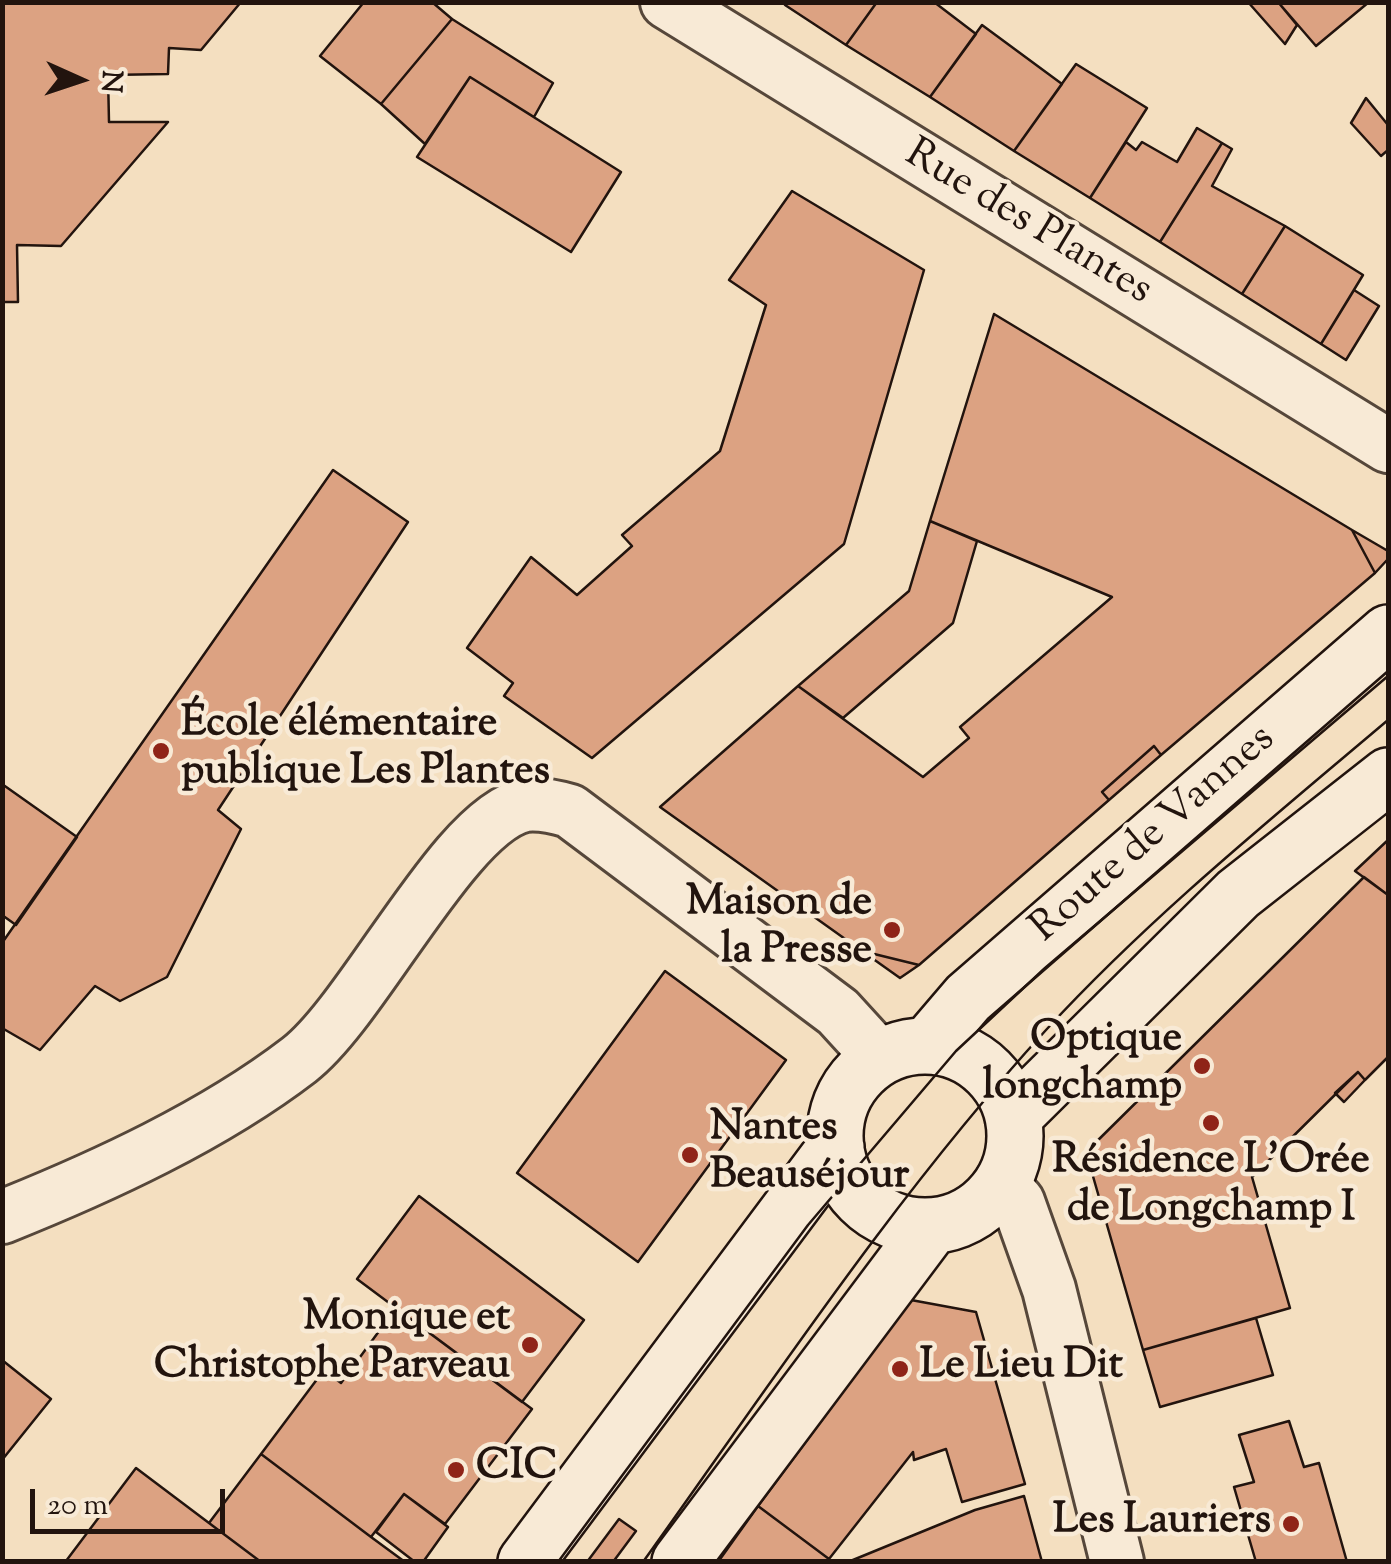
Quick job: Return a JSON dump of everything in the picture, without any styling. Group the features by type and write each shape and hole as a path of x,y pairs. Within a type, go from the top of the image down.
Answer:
{"main road":[{"name":"Route de Vannes","path":"903,1052 1388,633"},
{"path":"1014,1118 1238,894 1388,776"},
{"path":"956,1051 986,1071 1008,1100 1014,1118 1011,1162 1001,1183 972,1212 932,1226 892,1220 865,1203 846,1177 836,1147 842,1102 857,1076 903,1052 956,1051"},
{"path":"526,1562 836,1147"},
{"path":"680,1562 932,1226"}],"street":[{"name":"Rue des Plantes","path":"691,9 1388,446"},
{"path":"2,1217 94,1181 299,1060 315,1045 479,830 524,806 570,811 838,1012 903,1052"},
{"path":"1001,1183 1018,1202 1049,1289 1116,1562"}],"building":[{"path":"2,2 241,2 201,50 169,48 168,74 108,75 109,122 168,122 61,246 17,245 18,302 2,302"},
{"path":"364,2 432,2 452,19 381,104 320,56"},
{"path":"877,2 846,45 785,5"},
{"path":"877,2 934,2 976,34 930,97 846,45"},
{"path":"1248,2 1278,2 1297,25 1285,44"},
{"path":"1278,2 1369,2 1316,46"},
{"path":"452,19 553,83 534,117 470,77 425,144 381,104"},
{"path":"982,25 1062,84 1014,151 930,97"},
{"path":"1076,64 1147,108 1090,198 1014,151"},
{"path":"470,77 621,172 571,252 417,157"},
{"path":"1366,98 1388,125 1388,150 1381,156 1351,123"},
{"path":"1197,128 1222,143 1160,242 1090,198 1126,142 1136,150 1142,142 1177,162"},
{"path":"1222,143 1232,149 1212,186 1285,226 1242,294 1160,242"},
{"path":"792,191 924,270 844,544 592,758 504,696 513,683 467,648 531,557 577,595 632,546 622,535 720,451 766,305 729,280"},
{"path":"1285,226 1363,275 1321,344 1242,294"},
{"path":"1354,290 1379,306 1346,360 1321,344"},
{"path":"994,314 1352,530 1375,573 1161,755 1154,746 1102,792 1109,800 919,965 862,951 660,807 798,686 923,777 969,738 960,727 1112,597 930,521"},
{"path":"333,470 408,522 218,810 241,829 167,977 120,1001 95,986 40,1050 2,1028 2,943"},
{"path":"930,521 977,541 953,623 843,718 798,686 909,591"},
{"path":"1352,530 1388,551 1388,559 1375,573"},
{"path":"1154,746 1161,755 1109,800 1102,792"},
{"path":"2,784 77,837 16,925 2,915"},
{"path":"1388,840 1388,895 1355,871"},
{"name":"Résidence L'Orée de Longchamp I","path":"1364,877 1388,895 1388,1057 1365,1080 1358,1072 1252,1177 1290,1308 1143,1350 1086,1152"},
{"path":"862,951 919,965 900,978"},
{"path":"665,971 786,1060 638,1262 517,1173"},
{"path":"1358,1072 1365,1080 1344,1102 1335,1093"},
{"path":"419,1196 584,1320 522,1402 357,1279"},
{"path":"911,1300 976,1312 1025,1484 962,1502 946,1449 914,1460 913,1452 829,1559 758,1506"},
{"path":"396,1308 532,1409 445,1524 404,1494 371,1537 261,1454 324,1370 341,1383"},
{"path":"1256,1318 1273,1375 1160,1407 1143,1350"},
{"path":"2,1360 51,1399 2,1460"},
{"name":"Les Lauriers","path":"1289,1421 1304,1467 1319,1463 1347,1562 1256,1562 1234,1487 1254,1482 1239,1435"},
{"path":"261,1454 405,1562 261,1562 209,1523"},
{"path":"136,1468 209,1523 261,1562 66,1561"},
{"path":"404,1494 448,1527 423,1562 415,1562 376,1532"},
{"path":"1024,1496 1042,1562 848,1562 975,1510"},
{"path":"758,1506 829,1559 832,1562 718,1562"},
{"path":"619,1519 636,1531 613,1562 587,1562"}],"tram line":[{"path":"558,1562 808,1225 956,1051 1045,968 1388,676"},
{"path":"643,1562 887,1223 1046,1030 1169,908 1388,720"}],"place":[{"name":"École élémentaire publique Les Plantes","path":"161,751"},
{"name":"Maison de la Presse","path":"892,930"},
{"name":"Optique longchamp","path":"1202,1066"},
{"name":"Résidence L'Orée de Longchamp I","path":"1211,1123"},
{"name":"Nantes Beauséjour","path":"690,1155"},
{"name":"Monique et Christophe Parveau","path":"530,1345"},
{"name":"Le Lieu Dit","path":"900,1369"},
{"name":"CIC","path":"456,1470"},
{"name":"Les Lauriers","path":"1291,1524"}]}
